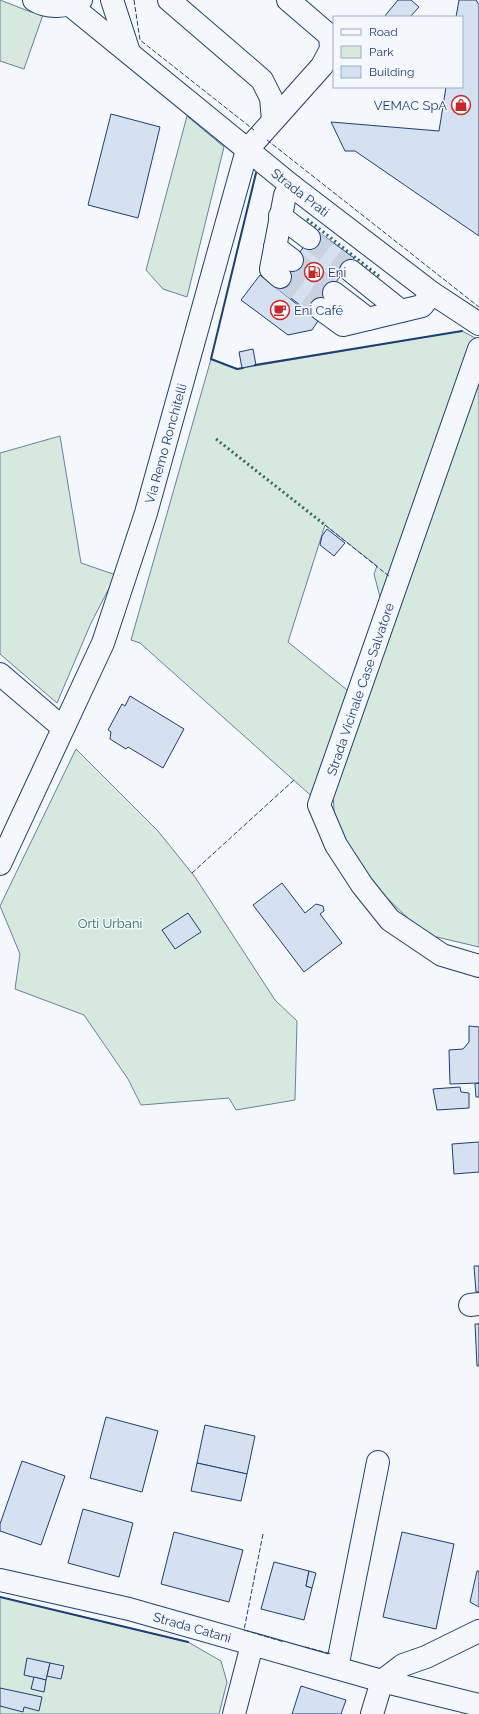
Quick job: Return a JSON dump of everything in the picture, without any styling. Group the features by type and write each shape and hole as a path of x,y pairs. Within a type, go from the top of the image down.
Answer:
{"street":[{"path":"34,0 39,3 54,6 75,2"},
{"path":"112,0 129,52"},
{"path":"169,0 262,80 271,98 273,120"},
{"path":"247,150 322,66 331,49 330,36 288,0"},
{"name":"Strada Prati","path":"75,2 129,52 292,186 432,293 479,324"},
{"name":"Via Remo Ronchitelli","path":"0,864 103,643 146,513 247,150"},
{"path":"281,269 275,247 285,195 292,186"},
{"path":"280,216 309,238"},
{"path":"351,271 401,311"},
{"path":"368,319 328,300 342,325 368,319 422,306 432,293"},
{"name":"Strada Vicinale Case Salvatore","path":"479,349 319,805 336,845 362,886 390,920 442,955 479,966"},
{"path":"0,674 63,728"},
{"path":"337,1668 378,1462"},
{"name":"Strada Catani","path":"0,1580 129,1609 382,1681 479,1705"},
{"path":"372,1714 382,1681 403,1665 426,1657 479,1631"},
{"path":"234,1714 252,1645"}],"green space":[{"path":"0,0 31,12 45,9 24,69 0,61"},
{"path":"187,116 224,147 187,297 163,289 146,270"},
{"path":"462,331 479,340 479,947 424,934 381,892 348,851 334,812 333,784 388,628 374,574 377,566 325,525 288,642 352,694 317,801 140,643 131,640 211,359 237,369"},
{"path":"60,436 81,563 116,575 91,623 57,703 0,654 0,453"},
{"name":"Orti Urbani","path":"76,749 158,831 195,877 275,1000 297,1021 295,1100 236,1110 229,1098 141,1105 128,1079 84,1015 15,989 20,954 0,906"},
{"path":"0,1597 188,1642 221,1661 227,1682 219,1714 0,1714"}],"building":[{"path":"398,0 411,0 419,7 411,16 385,16"},
{"name":"VEMAC SpA","path":"459,0 476,0 479,5 479,236 355,151 345,151 331,122 439,131 446,88 463,88 463,16 456,16"},
{"path":"111,114 160,127 138,218 88,205"},
{"path":"316,230 354,258 312,314 275,286"},
{"name":"Eni Café","path":"260,275 318,321 312,330 288,335 241,300"},
{"path":"253,349 256,365 242,368 239,352"},
{"path":"327,529 345,543 334,556 320,545 322,536"},
{"path":"130,696 184,729 163,768 128,747 126,749 110,739 111,732 108,730 122,704 125,706"},
{"path":"282,883 305,913 316,904 323,906 324,911 320,914 342,943 304,972 253,905"},
{"path":"188,913 201,932 175,949 162,930"},
{"path":"469,1026 479,1027 479,1083 450,1084 449,1050 463,1049 469,1042"},
{"path":"479,1083 479,1097 476,1097 475,1084"},
{"path":"460,1087 461,1092 469,1093 469,1108 437,1110 433,1089"},
{"path":"479,1142 479,1172 454,1174 452,1144"},
{"path":"474,1266 479,1266 479,1292 476,1292"},
{"path":"475,1324 479,1324 479,1366 477,1366"},
{"path":"106,1417 158,1431 142,1492 90,1478"},
{"path":"205,1425 255,1436 247,1474 197,1463"},
{"path":"22,1461 65,1476 41,1545 0,1531 0,1524"},
{"path":"197,1463 247,1474 241,1501 191,1491"},
{"path":"83,1509 133,1523 119,1577 68,1563"},
{"path":"174,1532 243,1550 229,1602 161,1584"},
{"path":"402,1532 454,1544 436,1629 383,1617"},
{"path":"274,1562 309,1571 306,1586 312,1588 304,1620 261,1609"},
{"path":"309,1571 316,1573 312,1588 306,1586"},
{"path":"477,1571 479,1571 479,1607 470,1602"},
{"path":"27,1658 50,1663 46,1680 24,1675"},
{"path":"50,1663 64,1666 61,1679 47,1676"},
{"path":"34,1677 46,1680 44,1692 31,1689"},
{"path":"301,1686 346,1700 341,1714 292,1714"},
{"path":"0,1688 42,1697 39,1711 24,1707 23,1712 0,1706"}],"tunnel":[{"path":"309,238 351,271"},
{"path":"292,260 334,293"},
{"path":"280,277 321,309"}],"hedge":[{"path":"307,219 380,277"},
{"path":"216,439 325,525"}],"fence":[{"path":"134,0 140,40 254,130"},
{"path":"267,140 479,307"},
{"path":"325,525 390,577"},
{"path":"192,873 294,780"},
{"path":"263,1534 244,1630 284,1642"},
{"path":"305,1647 332,1654"}],"wall":[{"path":"243,368 237,369 211,359 256,173"},
{"path":"255,365 462,331"},
{"path":"0,1597 188,1642"}],"place":[{"name":"VEMAC SpA","path":"461,105"},
{"name":"Eni","path":"314,272"},
{"name":"Eni Café","path":"280,310"}]}
